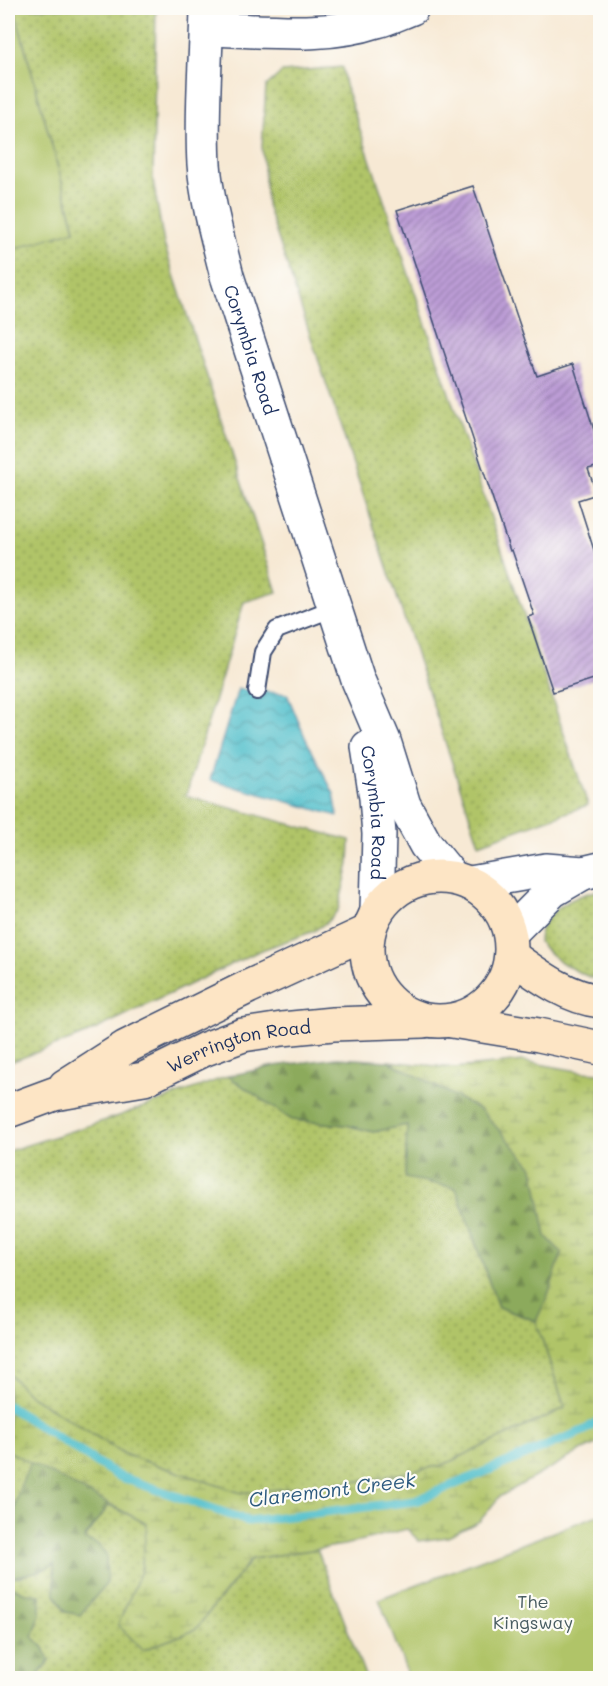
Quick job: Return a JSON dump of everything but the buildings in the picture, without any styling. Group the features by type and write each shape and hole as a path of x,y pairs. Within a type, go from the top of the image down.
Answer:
{"main road":[{"path":"432,876 461,880 486,894 501,911 510,944 506,978 493,998 475,1012 440,1021 405,1014 386,1000 373,980 366,957 372,921 393,892 414,880 432,876"},
{"name":"Werrington Road","path":"54,1094 126,1047 248,987 372,921"},
{"path":"510,944 545,980 585,999 600,1001"},
{"name":"Werrington Road","path":"8,1111 54,1094 144,1079 205,1049 243,1035 282,1029 333,1024 440,1021 539,1035 600,1048"}],"street":[{"path":"207,18 304,31 341,29 376,22 412,8"},
{"name":"Corymbia Road","path":"207,18 203,111 204,165 212,217 227,276 358,680 384,741 404,805 426,845 461,880"},
{"name":"Corymbia Road","path":"358,680 376,798 379,834 372,921"},
{"path":"461,880 546,870 592,871"},
{"path":"510,944 552,891 592,871"}],"lane":[{"path":"257,691 263,652 269,639 277,630 334,608"}],"green space":[{"path":"8,8 14,8 75,230 8,251"},
{"path":"14,8 156,8 153,180 164,244 277,592 244,602 186,796 350,840 349,864 338,910 314,931 259,951 86,1034 8,1063 8,251 75,229"},
{"path":"342,67 345,85 588,805 479,844 267,205 262,146 266,86 282,72"},
{"path":"600,890 600,981 567,966 539,942 545,922 560,907 580,896"},
{"path":"337,1058 389,1061 481,1110 533,1167 546,1236 562,1253 547,1298 536,1321 498,1307 456,1188 405,1178 407,1125 373,1132 346,1125 292,1120 228,1076 274,1066"},
{"path":"389,1061 455,1068 523,1061 600,1073 600,1442 499,1497 480,1521 448,1537 419,1541 407,1529 344,1545 251,1559 195,1630 143,1650 118,1625 141,1571 147,1524 8,1451 8,1373 29,1395 126,1455 241,1493 370,1480 443,1465 565,1408 536,1321 547,1298 562,1253 546,1236 533,1167 481,1110"},
{"path":"228,1076 292,1120 346,1125 373,1132 407,1124 456,1188 498,1307 536,1321 565,1408 443,1465 370,1480 241,1493 126,1455 29,1395 8,1373 8,1151 116,1117"},
{"path":"8,1451 32,1463 13,1509 14,1534 8,1537"},
{"path":"36,1453 104,1483 109,1505 84,1539 99,1545 106,1554 107,1583 80,1615 66,1612 55,1594 54,1564 40,1571 8,1578 8,1537 14,1534 19,1492"},
{"path":"109,1505 148,1524 141,1571 118,1625 195,1630 251,1559 317,1549 366,1678 36,1678 49,1661 44,1648 33,1637 40,1614 27,1594 8,1585 8,1578 20,1577 99,1545 84,1539"},
{"name":"The Kingsway","path":"600,1514 600,1678 409,1678 379,1599"},
{"path":"8,1585 27,1594 40,1595 40,1614 33,1637 44,1648 49,1661 36,1678 8,1678"}],"water":[{"path":"238,689 287,694 305,737 334,794 338,816 210,780"}],"waterway":[{"name":"Claremont Creek","path":"8,1406 118,1476 248,1521 415,1501 585,1430 600,1420"}]}
